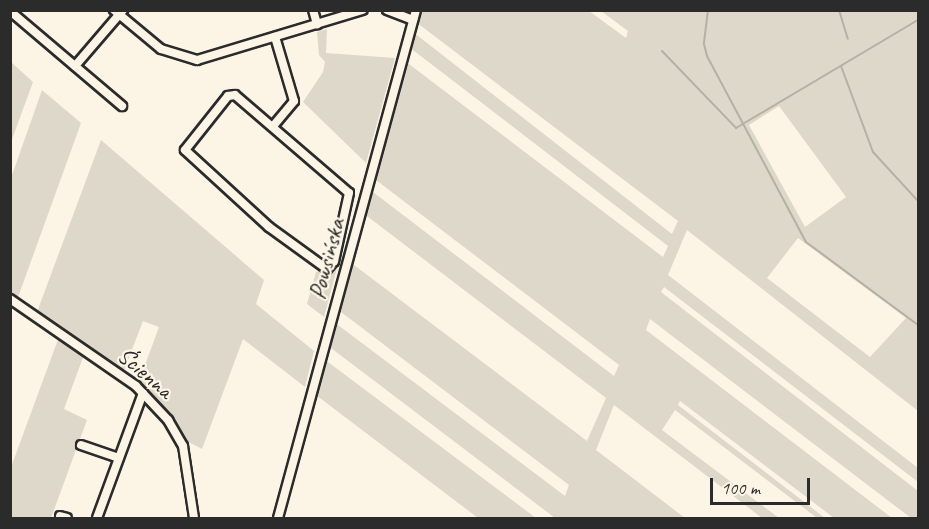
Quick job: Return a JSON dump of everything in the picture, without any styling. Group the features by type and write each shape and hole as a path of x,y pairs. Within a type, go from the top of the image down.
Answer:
{"street":[{"path":"313,10 317,24"},
{"path":"75,66 119,12 160,49 183,59 213,56 363,10"},
{"path":"387,10 413,21"},
{"name":"Powsińska","path":"278,519 416,10"},
{"path":"10,12 122,106"},
{"path":"274,126 294,101 275,37"},
{"path":"235,95 274,126 349,194 334,261 327,268 251,212 184,147 228,96 235,95"},
{"name":"Ścienna","path":"10,299 143,393 168,420 183,446 194,519"},
{"path":"97,519 143,393"},
{"path":"81,445 119,459"}],"shaded area":[{"path":"420,11 589,11 626,38 628,31 601,11 918,11 918,411 687,230 668,275 918,468 918,482 664,287 661,292 918,491 918,518 911,518 650,319 646,330 892,518 834,518 680,401 678,405 825,518 817,518 675,410 662,430 779,518 762,518 614,405 596,450 685,518 555,518 327,345 334,322 565,496 569,485 337,309 350,262 587,441 606,398 363,213 369,189 614,376 619,365 372,177 405,61 663,257 668,246 409,47 413,32 672,234 678,221 416,22","holes":["779,106 846,197 805,227 749,125","798,238 906,318 870,357 767,278"]},
{"path":"327,29 326,53 395,58 366,163 303,102 323,72 325,62 319,55 317,32"},
{"path":"11,62 33,82 11,142"},
{"path":"42,90 81,123 17,300 11,296 11,178"},
{"path":"101,140 264,280 256,304 314,351 305,387 243,339 202,449 183,439 161,407 138,384 159,327 143,321 123,373 37,312"},
{"path":"337,268 324,317 307,304 316,272"},
{"path":"60,334 85,352 64,409 87,420 51,518 11,518 10,470"},
{"path":"324,359 536,518 478,518 316,395"}],"waterway":[{"path":"708,10 704,44 707,56 806,242 918,325"},
{"path":"839,10 848,39"},
{"path":"882,10 905,10"},
{"path":"662,51 736,128 918,20"},
{"path":"841,66 873,152 918,201"}]}
